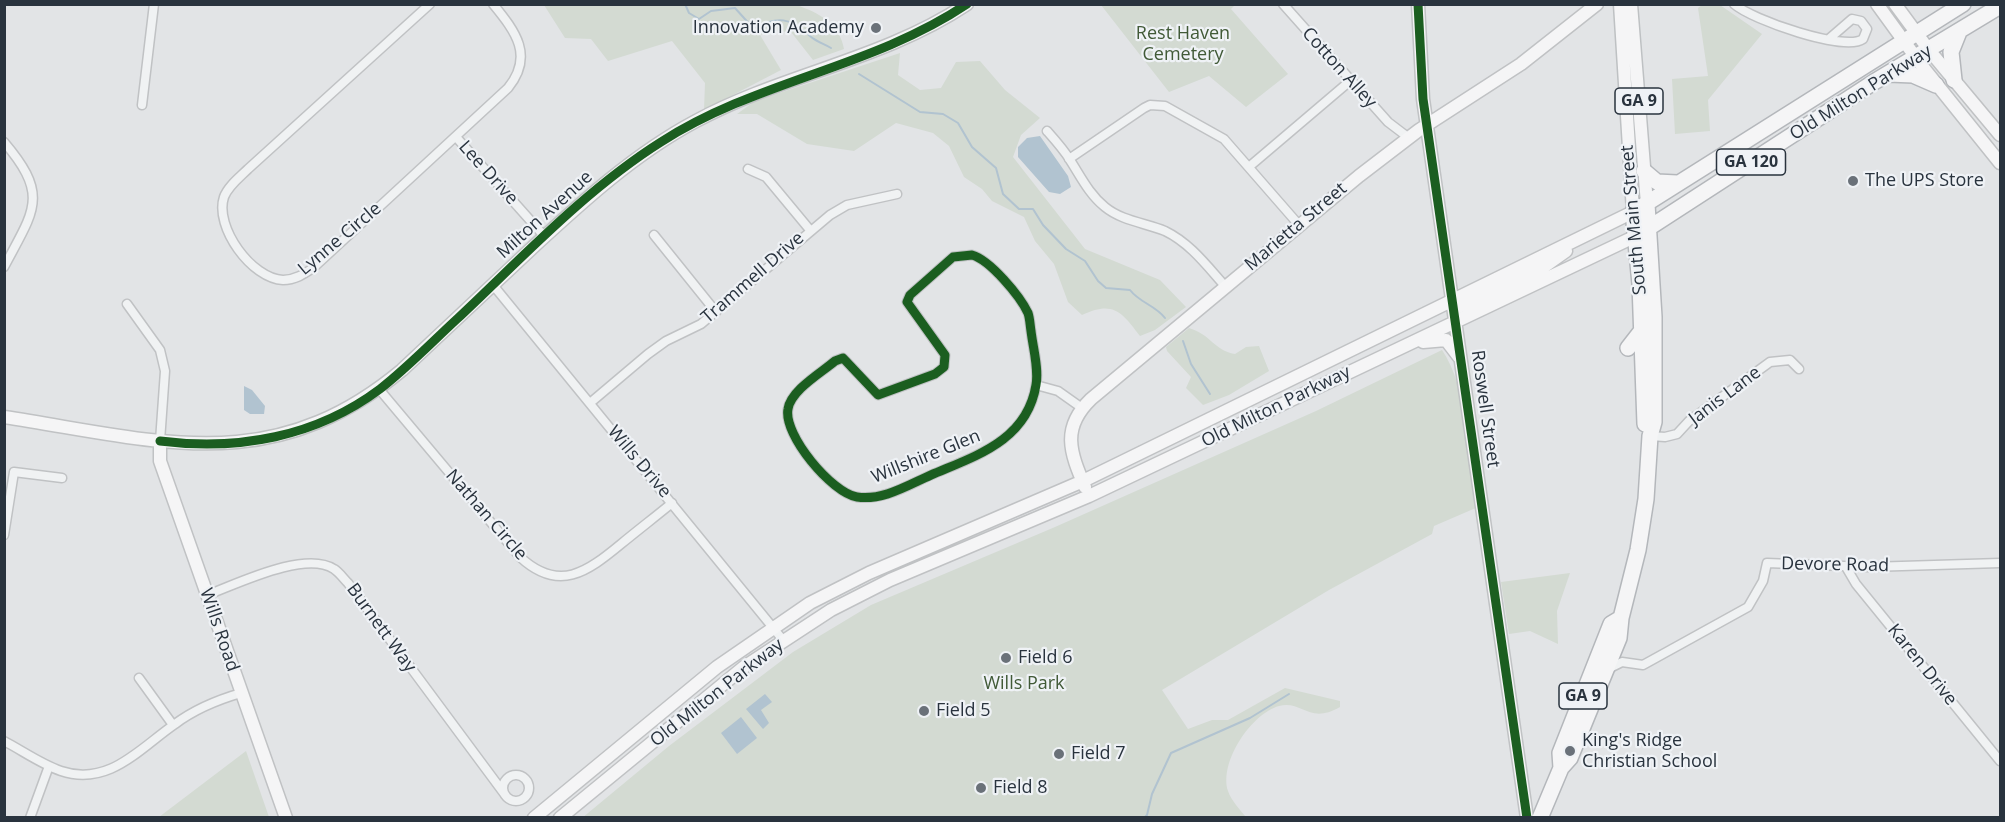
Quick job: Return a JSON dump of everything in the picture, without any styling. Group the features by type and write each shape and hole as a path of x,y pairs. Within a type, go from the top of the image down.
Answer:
{"highway":[{"name":"Old Milton Parkway","path":"1633,212 1963,4"},
{"name":"Old Milton Parkway","path":"1642,233 1889,74 2001,6"},
{"path":"1954,80 1951,52 1959,31"},
{"path":"1889,74 1913,75 1936,84"},
{"path":"1644,171 1657,182 1677,183"},
{"name":"South Main Street","path":"1647,204 1642,233 1642,330 1644,422 1650,436"},
{"name":"South Main Street","path":"1540,818 1561,768 1570,758 1619,638 1621,618 1638,550 1650,436 1654,422 1655,362 1642,233 1633,212"},
{"path":"1628,348 1642,330"},
{"name":"South Main Street","path":"1561,768 1560,753 1611,624 1621,618"}],"main road":[{"name":"Milton Avenue","path":"4,417 160,441 213,445 272,438 328,419 379,389 544,237 624,167 695,122 760,92 885,48 967,4"},
{"name":"Roswell Street","path":"1418,4 1420,74 1527,818"},
{"name":"Marietta Street","path":"1089,496 1070,440 1074,421 1082,408 1225,286 1408,138 1521,64 1597,4"},
{"name":"South Main Street","path":"1620,4 1633,212"},
{"path":"1626,4 1627,25 1633,32"},
{"name":"South Main Street","path":"1631,4 1647,204"},
{"path":"1877,4 1915,58 2001,163"},
{"path":"1895,4 1916,34 2001,135"},
{"name":"Old Milton Parkway","path":"534,818 717,668 810,603 869,573 1083,481 1455,310 1542,267 1563,254 1574,241 1633,212"},
{"name":"Old Milton Parkway","path":"560,818 744,667 831,610 890,580 1089,496 1412,342 1455,310 1642,233"},
{"path":"1412,342 1446,340 1462,362"},
{"name":"Wills Road","path":"160,441 160,461 286,818"}],"street":[{"path":"142,105 154,4"},
{"name":"Lynne Circle","path":"430,4 230,188 223,208 227,230 235,245 259,271 284,280 301,276 508,88 520,68 520,46 516,36 493,4"},
{"name":"Cotton Alley","path":"1283,4 1350,81 1396,129 1408,138"},
{"path":"1734,4 1753,18 1771,25 1830,38"},
{"path":"1250,166 1350,81"},
{"path":"1070,159 1144,108 1160,105 1224,139 1250,166 1299,225"},
{"path":"1047,131 1070,159 1080,178 1105,207 1120,216 1159,229 1177,238 1198,255 1225,286"},
{"name":"Lee Drive","path":"456,137 544,237"},
{"path":"4,142 26,173 33,188 35,202 4,267"},
{"path":"748,169 766,177 810,230"},
{"name":"Trammell Drive","path":"590,403 666,341 701,324 810,230 847,205 897,194"},
{"path":"654,235 716,312"},
{"name":"Willshire Glen","path":"962,255 987,261 1029,315 1036,385 1019,423 995,448 883,495 869,498 855,497 838,490 793,438 788,423 788,409 793,397 834,361 843,358 878,395 935,374 944,367 945,355 907,302 910,295 953,257 962,255"},
{"name":"Wills Drive","path":"493,285 783,640"},
{"path":"127,304 160,350 163,360 165,397 160,441"},
{"name":"Janis Lane","path":"1650,436 1665,437 1677,434 1689,421 1770,362 1790,360 1799,369"},
{"path":"1036,385 1058,391 1082,408"},
{"name":"Nathan Circle","path":"379,389 520,557 541,572 565,576 588,570 672,503"},
{"path":"4,470 62,478"},
{"path":"4,535 15,472"},
{"name":"Burnett Way","path":"207,595 292,566 314,563 334,568 348,583 506,796"},
{"name":"Devore Road","path":"1605,671 1622,662 1643,665 1748,607 1763,581 1767,563 1846,567 2001,563"},
{"name":"Karen Drive","path":"1846,567 1856,585 2001,761"},
{"path":"1619,638 1620,650 1625,657 1643,665"},
{"path":"139,678 173,725"},
{"path":"4,741 49,766 77,774 106,771 125,762 173,725 206,706 241,693"},
{"path":"30,818 49,766"}],"green space":[{"path":"544,5 796,5 827,20 838,33 844,49 813,60 791,32 772,31 760,35 781,70 704,110 705,83 672,41 608,61 591,39 565,38"},
{"name":"Rest Haven Cemetery","path":"1101,5 1235,5 1231,9 1288,74 1246,107 1209,76 1169,92"},
{"path":"1702,5 1720,5 1762,34 1708,100 1710,131 1675,134 1672,79 1708,76 1698,8"},
{"path":"900,53 898,75 920,90 941,88 956,62 980,61 1005,90 1040,118 1021,135 1013,157 1085,249 1160,280 1186,307 1155,330 1140,336 1128,320 1116,311 1102,309 1082,315 1068,302 1054,264 1035,241 1024,217 992,201 982,189 964,177 949,146 933,133 896,123 854,151 807,144 757,114 737,114 755,101"},
{"path":"1189,328 1203,334 1222,349 1235,354 1246,347 1259,346 1269,371 1229,395 1203,405 1186,388 1191,377 1166,347"},
{"name":"Wills Park","path":"1442,350 1450,365 1463,404 1478,507 1434,526 1432,534 1329,590 1162,690 1188,729 1212,720 1228,720 1285,688 1340,701 1340,707 1321,714 1294,706 1279,706 1268,711 1248,729 1233,753 1226,779 1229,794 1246,817 582,818 669,746 793,652 871,605 1055,527 1316,411"},
{"path":"1570,573 1557,611 1558,644 1530,631 1509,634 1501,582"},
{"path":"246,751 269,817 159,817"}],"water":[{"path":"1040,136 1068,176 1071,187 1060,194 1049,192 1018,157 1018,147 1027,138"},
{"path":"244,386 252,390 265,406 264,414 250,414 244,410"},
{"path":"765,694 772,702 761,710 769,723 763,729 746,709"},
{"path":"741,717 757,738 737,754 721,733"}],"waterway":[{"path":"636,4 641,4"},
{"path":"685,4 689,13 699,19 711,11 735,8 753,28 777,20 790,22 831,48"},
{"path":"859,74 920,112 943,114 958,123 972,147 996,168 1003,194 1019,209 1033,209 1043,225 1066,249 1085,261 1098,281 1106,288 1130,290 1165,318"},
{"path":"1183,341 1191,364 1210,394"},
{"path":"1144,818 1147,815 1152,794 1171,753 1250,718 1289,694"}],"cycle path":[{"path":"160,441 189,444 247,442 275,437 330,419 380,389 410,364 580,203 606,181 661,142 736,103 893,44 931,26 967,4"},
{"path":"1418,4 1423,99 1527,818"},
{"path":"972,255 987,264 1004,280 1028,313 1037,372 1031,404 1022,420 1010,433 981,453 876,497 857,497 847,493 823,474 801,447 789,420 790,402 807,382 835,361 843,358 878,395 935,374 944,367 945,355 907,302 910,295 953,257 972,255"}],"place":[{"name":"Innovation Academy","path":"876,28"},
{"name":"The UPS Store","path":"1853,181"},
{"name":"Field 6","path":"1006,658"},
{"name":"Field 5","path":"924,711"},
{"name":"King's Ridge Christian School","path":"1570,751"},
{"name":"Field 7","path":"1059,754"},
{"name":"Field 8","path":"981,788"}]}
